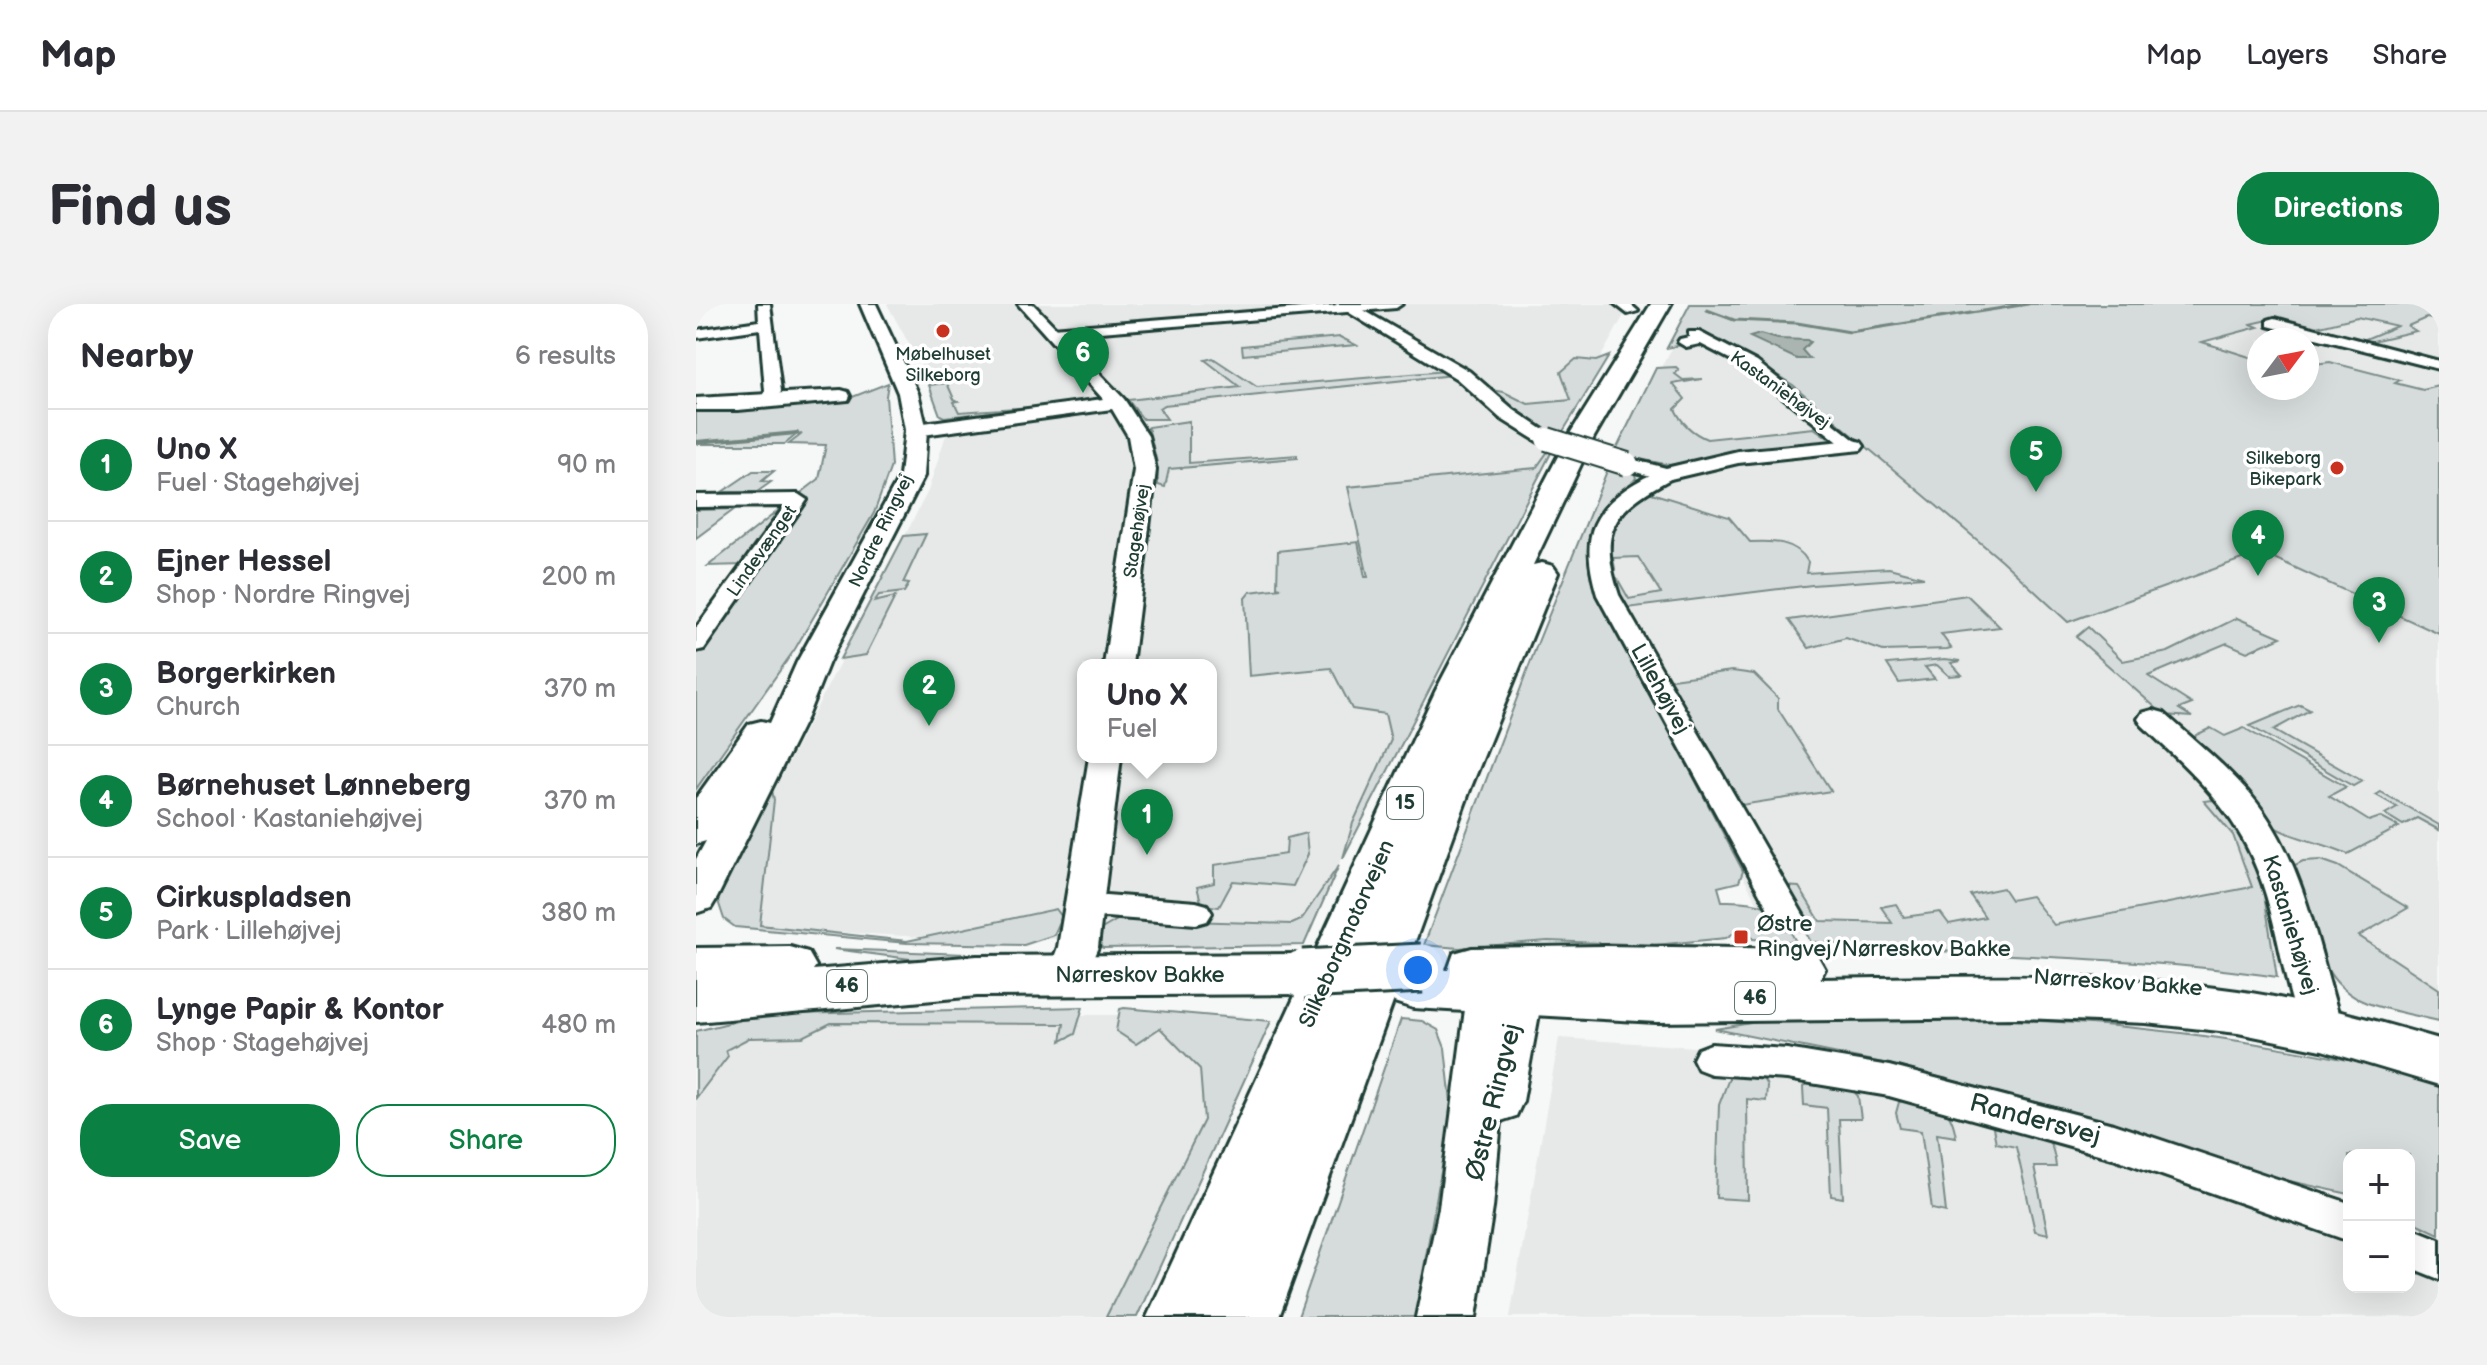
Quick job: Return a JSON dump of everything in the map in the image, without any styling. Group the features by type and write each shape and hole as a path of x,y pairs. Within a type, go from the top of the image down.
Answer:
{"main road":[{"name":"Nordre Ringvej","path":"696,898 790,717 813,662 912,476 916,430 908,392 868,304"},
{"name":"Silkeborgmotorvejen","path":"1181,1317 1454,692 1560,477 1613,381 1638,306"},
{"name":"Silkeborgmotorvejen","path":"1245,1317 1364,1006 1487,700 1606,437 1690,330"},
{"name":"Nordre Ringvej","path":"696,831 717,794 813,662"},
{"path":"696,861 771,717"},
{"name":"Nørreskov Bakke","path":"696,967 826,966 977,976 1298,974 1417,978 1509,984 1656,1001 2020,997 2318,1017 2439,1062"},
{"name":"Nørreskov Bakke","path":"696,1001 977,976"},
{"name":"Nørreskov Bakke","path":"1509,984 1833,982 1995,976 2198,987 2318,1017 2439,1038"},
{"name":"Østre Ringvej","path":"1446,1317 1509,984"}],"street":[{"path":"764,304 773,391 770,402"},
{"name":"Stagehøjvej","path":"1025,304 1117,403 1138,436 1145,470 1119,659"},
{"path":"1052,332 1396,304"},
{"name":"Lillehøjvej","path":"1346,306 1463,375 1507,414 1547,439 1666,474"},
{"path":"2280,321 2273,323 2439,365"},
{"path":"696,334 766,324"},
{"name":"Kastaniehøjvej","path":"1690,330 1752,365 1854,446"},
{"path":"696,404 841,396"},
{"path":"916,430 1117,403"},
{"name":"Lillehøjvej","path":"1789,918 1608,595 1597,566 1598,539 1605,519 1619,502 1666,474 1723,460 1854,446"},
{"name":"Lindevænget","path":"696,501 798,500 696,644"},
{"name":"Kastaniehøjvej","path":"2153,719 2227,792 2260,833 2280,878 2318,1017"},
{"path":"1067,975 1078,947 1104,763"},
{"path":"1083,908 1106,906 1196,913"},
{"name":"Randersvej","path":"1711,1059 1787,1064 1889,1081 2113,1141 2346,1221"},
{"path":"2415,1249 2439,1259"}],"shaded area":[{"path":"887,304 1337,304 1447,369 1511,429 1551,448 1300,940 939,938 750,927 757,824 928,491 946,435 945,409"},
{"path":"1354,304 1611,304 1624,315 1572,409 1519,413 1470,375"},
{"path":"1690,304 2439,304 2439,320 2426,318 2408,326 2416,331 2368,342 2363,340 2397,326 2357,317 2316,327 2277,318 2251,324 2258,327 2202,342 2247,356 2247,400 2319,400 2319,363 2330,362 2400,380 2395,383 2423,390 2439,386 2439,634 2261,552 2068,622 2001,560 1793,385 1725,343 1699,333 1687,335 1690,337 1688,344 1667,348"},
{"path":"2262,314 2316,327 2357,317 2403,328 2426,318 2439,320 2439,411 2319,376 2319,328 2247,328 2247,357 2203,344 2200,329"},
{"path":"1704,332 2255,549 2439,628 2439,1013 2250,959 1774,932 1621,660 1577,558 1657,374 1680,335"},
{"path":"1760,334 1778,339 1807,340 1810,342 1802,350 1810,359 1797,359 1750,337"},
{"path":"1340,337 1356,345 1243,355 1242,346"},
{"path":"1609,356 1559,438 1518,416 1486,389 1504,392 1528,404 1571,400 1561,372 1576,359 1596,361"},
{"path":"1213,358 1257,387 1446,371 1453,375 1164,405 1159,408 1167,419 1143,419 1128,400 1240,387 1205,360"},
{"path":"1676,367 1679,370 1675,374 1683,380 1702,379 1673,384 1685,399 1675,409 1688,427 1702,437 1814,428 1831,440 1827,444 1739,453 1670,465 1614,454 1656,368"},
{"path":"888,383 886,396 891,466 874,513 795,649 696,789 696,654 808,498 797,496 819,479 826,445 789,444 802,434 785,444 696,444 696,409 850,398"},
{"path":"947,383 958,401 954,402 959,412 1075,404 944,417 940,415 929,385"},
{"path":"1189,421 1189,463 1297,455 1297,458 1169,469 1165,487 1158,485 1157,463 1148,427"},
{"path":"1549,450 1552,451 1343,858 1353,823 1391,740 1385,714 1352,709 1331,668 1249,676 1245,598 1250,592 1281,588 1277,587 1278,551 1358,542 1365,577 1368,577 1348,487 1536,468"},
{"path":"1609,466 1634,472 1636,478 1600,512 1591,532 1588,564 1593,586 1743,871 1739,882 1718,887 1722,901 1767,907 1782,920 1796,942 1753,939 1749,933 1734,933 1726,938 1655,945 1548,941 1459,948 1424,945 1538,642"},
{"path":"753,471 774,471 762,481 771,482 757,492 722,492"},
{"path":"1645,491 1729,517 1750,542 1775,542 1797,549 1808,562 1806,573 1889,568 1924,577 1812,585 1627,608 1610,577 1617,578 1629,599 1661,593 1638,557 1613,558 1615,569 1607,570 1615,525"},
{"path":"784,506 787,507 745,565 708,566"},
{"path":"735,509 696,538 696,510"},
{"path":"926,534 903,583 909,584 904,592 879,595 874,602 895,597 866,655 840,659 904,536"},
{"path":"1967,595 2000,627 1941,634 1951,648 1947,649 1883,651 1846,638 1809,648 1789,620"},
{"path":"2237,618 2281,637 2247,652 2227,643 2148,676 2192,704 2179,709 2192,717 2164,715 2076,637 2088,627 2123,661 2168,652"},
{"path":"1945,659 1961,661 1951,663 1962,675 1949,676 1937,665 1925,667 1935,679 1899,683 1887,664"},
{"path":"1732,671 1754,674 1778,698 1778,709 1831,791 1735,806 1664,680"},
{"path":"2300,705 2310,710 2273,730 2362,781 2353,786 2250,726"},
{"path":"2211,728 2225,736 2244,728 2346,787 2329,796 2369,821 2380,817 2399,827 2348,854 2276,828 2244,801 2193,741 2196,735"},
{"path":"772,790 774,800 760,925 907,941 1056,909 1062,917 1054,935 1024,945 907,943 735,927 724,919 717,898"},
{"path":"2381,792 2439,825 2439,830 2417,818 2403,825 2385,814 2397,807 2376,795"},
{"path":"2204,801 2222,803 2258,857 2277,977 2161,964 1811,942 1783,892 1784,886 1799,887 1820,921 1892,923 1881,907 1896,904 1904,917 1940,912 1949,924 1985,917 1970,895 2003,888 2011,900 2031,896 2054,925 2252,887 2233,835"},
{"path":"1306,833 1308,854 1293,886 1233,881 1219,907 1202,905 1197,887 1214,883 1214,865 1286,854 1287,838"},
{"path":"2321,860 2338,866 2408,908 2359,936 2439,989 2439,1021 2367,1003 2349,993 2334,979 2316,945 2293,866 2303,861"},
{"path":"1339,865 1304,945 1103,948 1099,945 1100,930 1119,919 1292,924 1301,920"},
{"path":"834,949 1018,956 918,960"},
{"path":"1083,1007 1075,1034 1061,1041 1064,1024 831,1023 803,1037 749,1038 726,1050 728,1056 696,1098 696,1031 741,1020 792,1014"},
{"path":"1120,1009 1271,1021 1137,1317 1106,1317 1204,1120 1200,1069 1160,1028 1136,1044 1116,1031"},
{"path":"838,1015 1234,1015 1271,1021 1137,1317 696,1317 696,1040"},
{"path":"1781,1018 2009,1020 2100,1025 2219,1038 2439,1079 2439,1234 2415,1223 2415,1149 2343,1149 2343,1193 2262,1175 2051,1106 1888,1064 1715,1029"},
{"path":"1401,1019 1422,1021 1438,1030 1445,1048 1452,1111 1415,1317 1298,1317"},
{"path":"1559,1038 1889,1060 2343,1202 2343,1293 2415,1293 2415,1232 2439,1243 2439,1317 1510,1317"},
{"path":"1731,1073 1762,1076 1767,1086 1766,1101 1747,1099 1748,1200 1716,1198 1719,1105"},
{"path":"1809,1082 1848,1085 1858,1096 1861,1119 1839,1119 1843,1198 1831,1196 1827,1108 1804,1105 1803,1087"},
{"path":"1911,1098 1942,1108 1954,1126 1956,1137 1937,1134 1946,1212 1932,1209 1921,1131 1900,1128 1896,1113 1899,1102"},
{"path":"2005,1124 2042,1134 2051,1145 2056,1167 2034,1167 2048,1234 2035,1231 2016,1147 1996,1143 1993,1128"}],"waterway":[{"path":"1707,310 1734,320 1797,323 1850,332 2028,304"},
{"path":"696,442 797,433"}],"place":[{"name":"Møbelhuset Silkeborg","path":"943,331"},
{"name":"Lynge Papir & Kontor","path":"1083,393"},
{"name":"Silkeborg Bikepark","path":"2337,468"},
{"name":"Cirkuspladsen","path":"2036,492"},
{"name":"Børnehuset Lønneberg","path":"2258,576"},
{"name":"Borgerkirken","path":"2379,643"},
{"name":"Ejner Hessel","path":"929,726"},
{"name":"Uno X","path":"1147,855"},
{"name":"Østre Ringvej/Nørreskov Bakke","path":"1741,937"}]}
